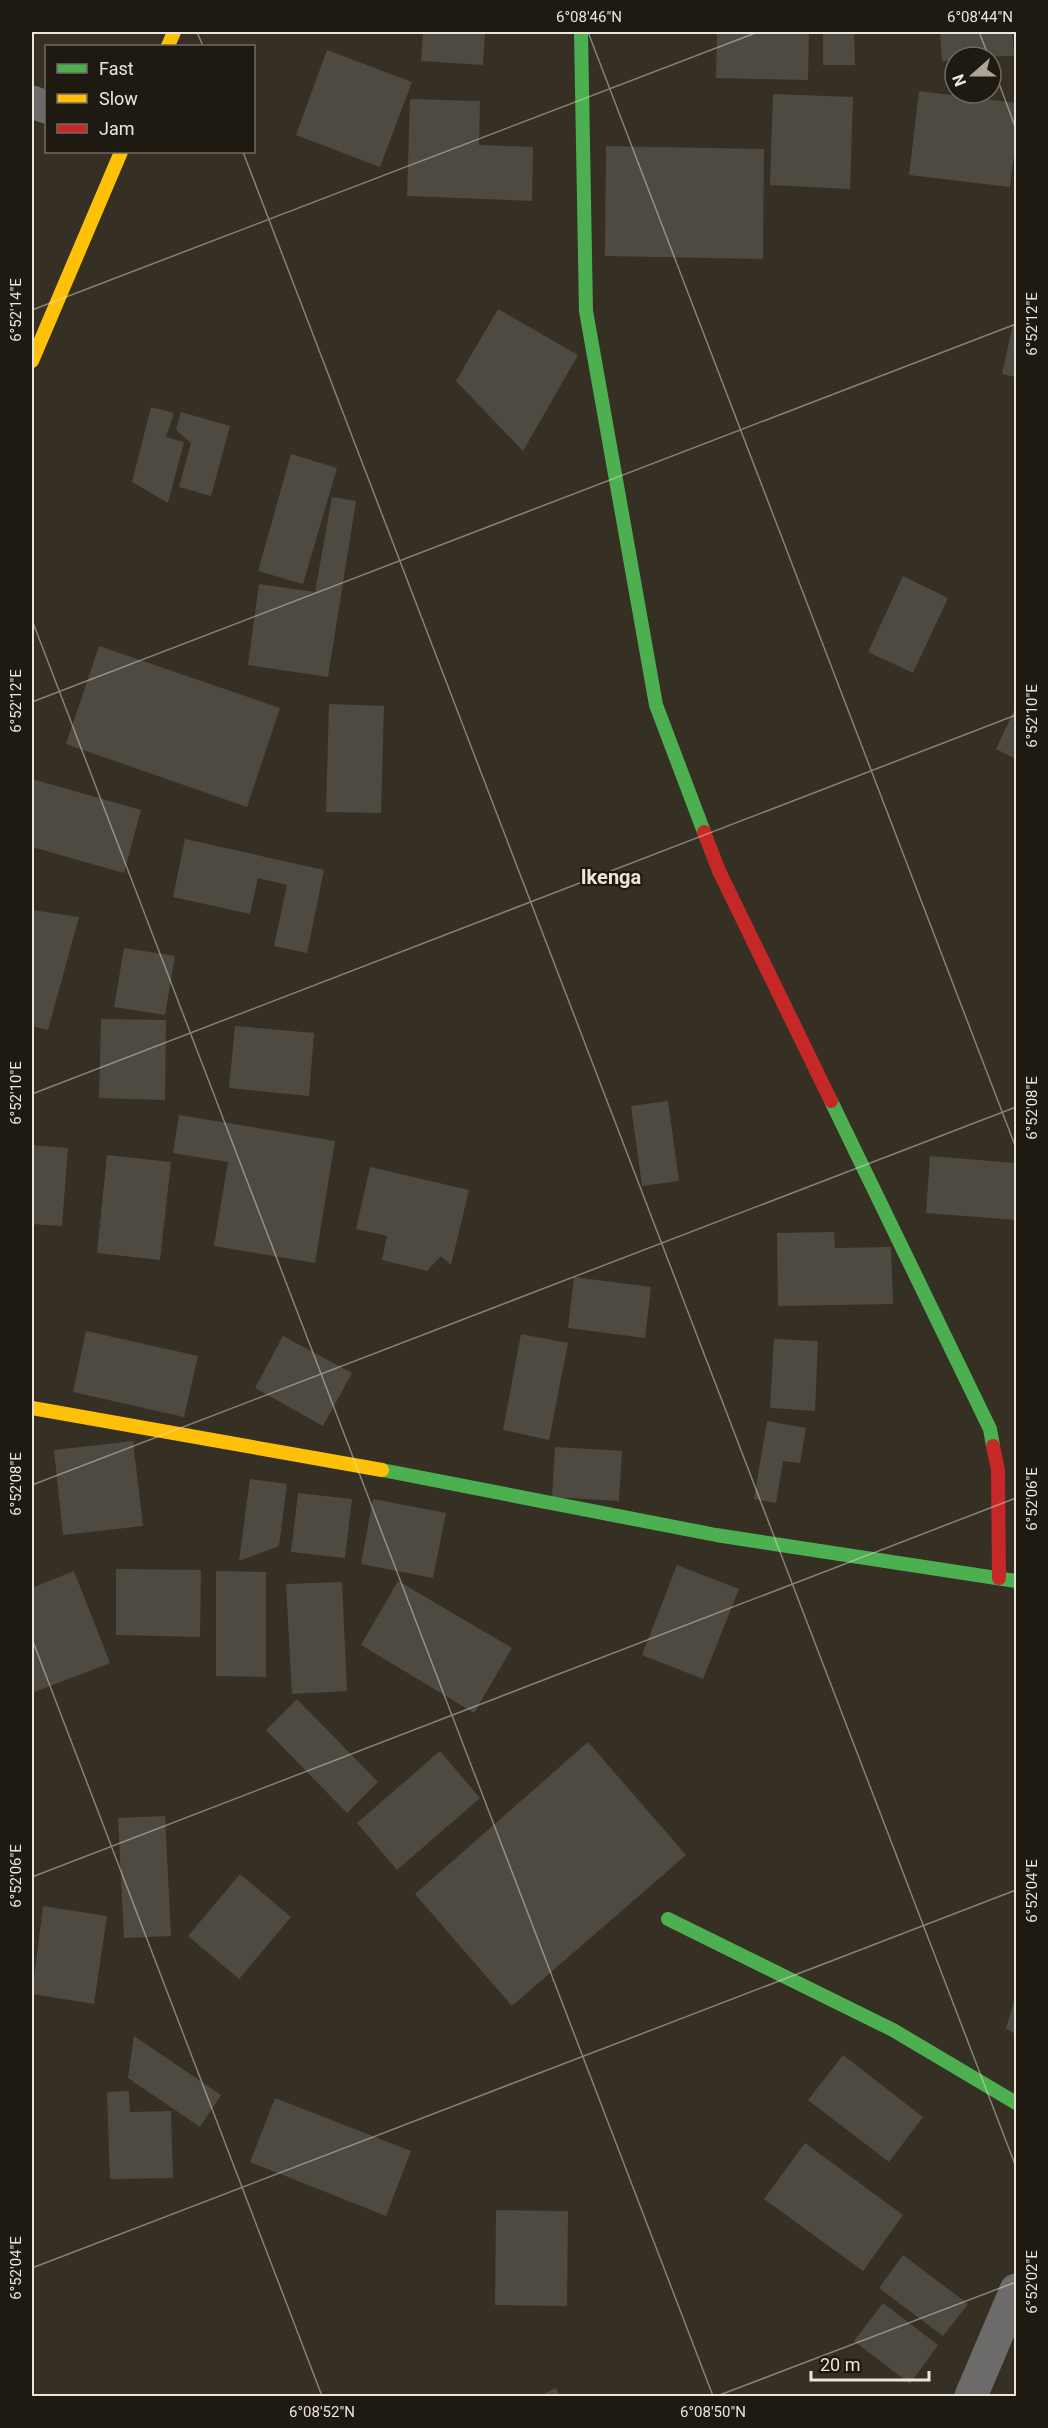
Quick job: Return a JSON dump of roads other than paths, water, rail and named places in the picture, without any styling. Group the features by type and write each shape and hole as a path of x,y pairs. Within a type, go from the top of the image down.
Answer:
{"street":[{"path":"581,32 586,311 656,705 719,872 990,1430 998,1470 999,1578"},
{"path":"32,361 121,153"},
{"path":"32,1408 422,1477 716,1535 1017,1581"},
{"path":"668,1919 893,2030 1017,2103"},
{"path":"971,2397 1017,2290"}],"district":[{"name":"Ikenga","path":"611,877"}]}
